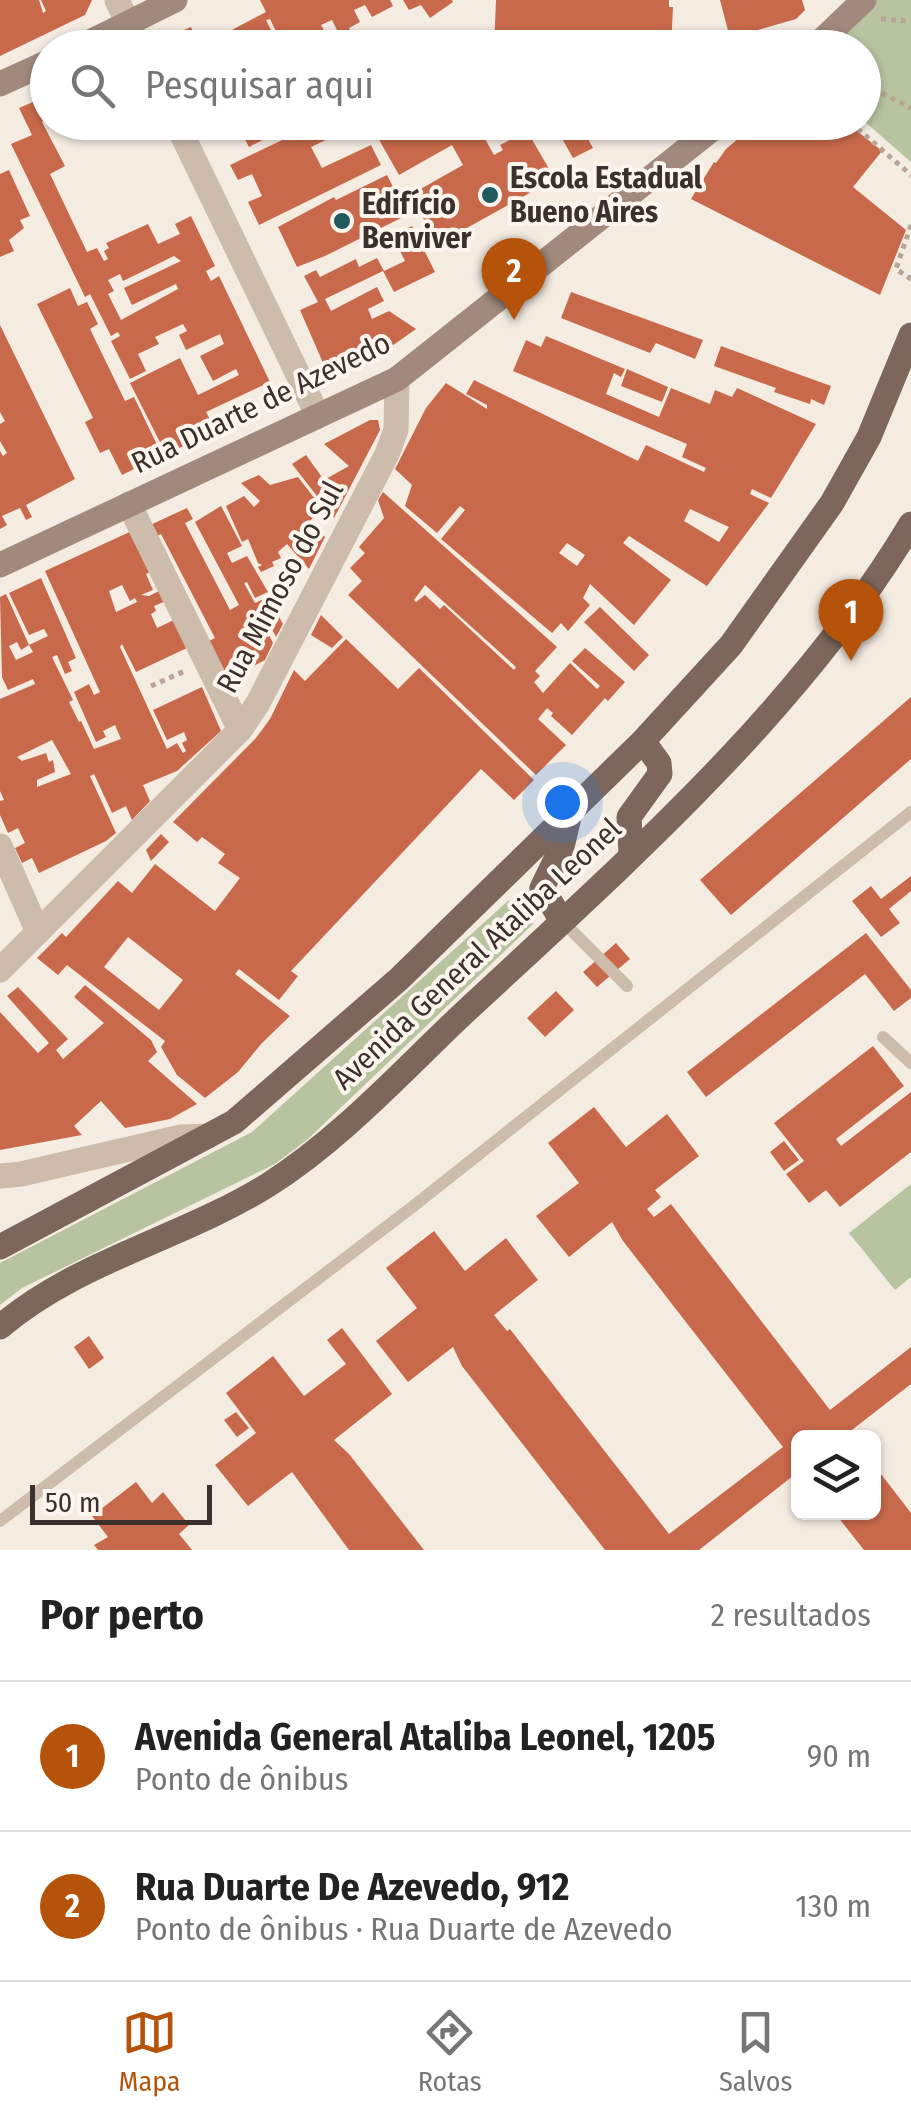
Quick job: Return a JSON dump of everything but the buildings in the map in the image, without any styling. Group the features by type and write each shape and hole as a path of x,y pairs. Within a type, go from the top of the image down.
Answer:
{"main road":[{"path":"100,30 123,12 175,0"},
{"path":"838,30 866,9"},
{"path":"0,84 30,70"},
{"name":"Rua Duarte de Azevedo","path":"0,565 396,378 698,140"},
{"name":"Avenida General Ataliba Leonel","path":"0,1248 234,1122 399,979 643,741 731,645 832,503 870,437 911,334"},
{"name":"Avenida General Ataliba Leonel","path":"0,1327 40,1298 266,1186 322,1146 708,778 788,691 848,616 911,524"},
{"path":"631,854 630,817 660,774 658,763 643,741"},
{"path":"562,921 542,888 562,847 570,813"}],"street":[{"path":"185,140 318,416"},
{"name":"Rua Mimoso do Sul","path":"0,970 240,730 309,610 387,454 396,430 396,378"},
{"path":"130,504 240,730"},
{"path":"0,846 38,932"},
{"path":"0,1176 181,1138 213,1136"}],"lane":[{"path":"0,1521 411,1208 911,812"},
{"path":"562,921 627,986"},
{"path":"883,1038 911,1063"}],"path":[{"path":"866,9 911,21"},
{"path":"881,93 911,108"},
{"path":"871,140 911,174"},
{"path":"911,226 896,269 911,279"},
{"path":"151,686 206,660"}],"green space":[{"path":"876,0 911,0 911,162 881,136 881,30 850,30"},
{"path":"509,900 533,924 308,1139 275,1164 22,1288 0,1305 0,1263 252,1132"},
{"path":"911,1184 911,1277 895,1290 849,1233"}],"place":[{"name":"Escola Estadual Bueno Aires","path":"490,195"},
{"name":"Edifício Benviver","path":"342,221"},
{"name":"Rua Duarte De Azevedo, 912","path":"514,320"},
{"name":"Avenida General Ataliba Leonel, 1205","path":"851,661"}]}
